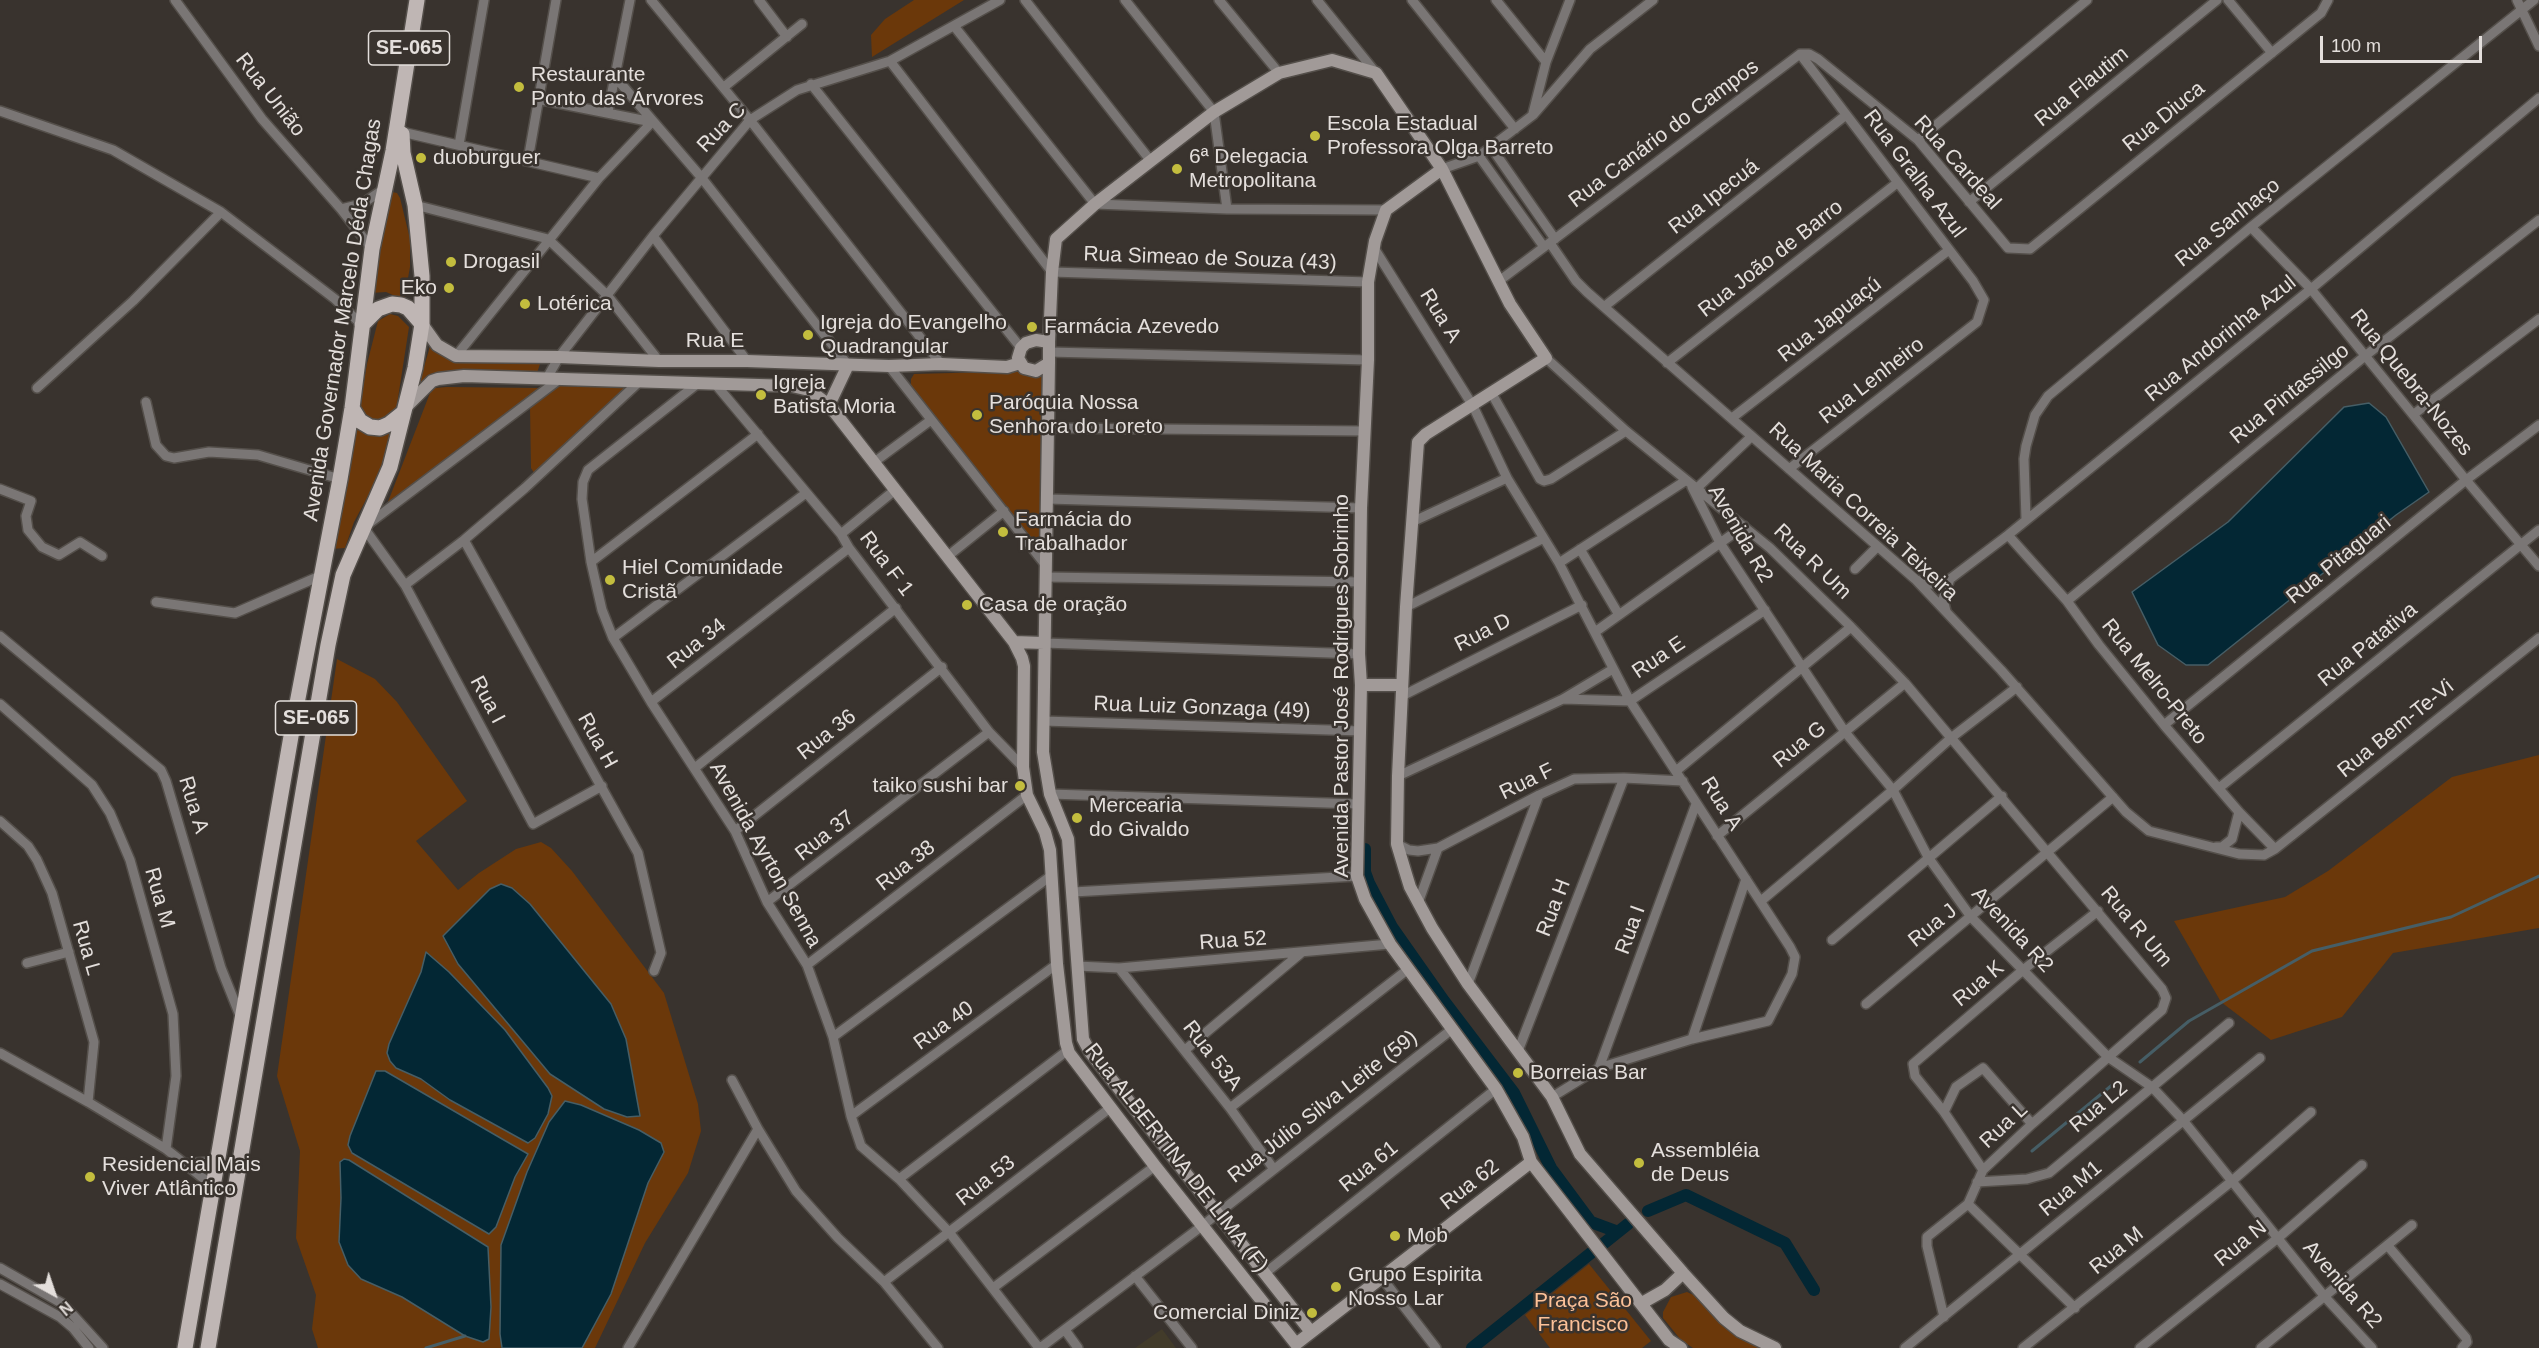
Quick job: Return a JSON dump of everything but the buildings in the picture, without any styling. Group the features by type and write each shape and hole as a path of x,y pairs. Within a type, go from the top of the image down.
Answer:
{"main road":[{"name":"SE-065","path":"402,97 417,0"},
{"name":"Avenida Governador Marcelo Déda Chagas","path":"208,1348 328,645 345,567 390,467 422,324 422,276 415,205 403,153 402,97"},
{"name":"Avenida Governador Marcelo Déda Chagas","path":"185,1348 241,1018 320,576 340,479 352,408 372,249 402,97"},
{"path":"384,189 393,182 398,182 418,241"},
{"path":"362,326 378,309 392,304 408,308 422,324"},
{"path":"352,408 360,421 370,427 380,428 389,424 404,410"}],"street":[{"name":"Rua União","path":"175,0 262,119 341,208 372,249"},
{"path":"459,145 483,0"},
{"path":"528,160 556,0"},
{"path":"608,112 630,0"},
{"path":"651,0 724,87 941,364"},
{"path":"759,0 787,37"},
{"name":"Rua C","path":"547,378 559,357 653,236 750,120 793,92 811,84 890,61 1000,0"},
{"path":"1026,0 1150,160"},
{"path":"1125,0 1214,111 1227,209"},
{"path":"1219,0 1279,73"},
{"path":"1317,0 1376,74"},
{"path":"1412,0 1515,129"},
{"path":"1496,0 1546,62"},
{"path":"1533,115 1546,62 1570,0"},
{"path":"954,26 1095,204 1227,209 1386,210 1442,169 1479,156 1533,115 1590,49 1653,0"},
{"path":"1918,140 2087,0"},
{"name":"Rua Flautim","path":"1969,202 2217,0"},
{"path":"2229,0 2272,53"},
{"name":"Rua Diuca","path":"2030,249 2321,13 2328,0"},
{"path":"2517,0 2539,46"},
{"name":"Rua Sanhaço","path":"2026,519 2025,446 2035,415 2057,386 2534,0"},
{"path":"724,87 802,24"},
{"name":"Rua Cardeal","path":"1800,54 1809,54 1818,59 1918,140 2008,248 2030,249"},
{"name":"Rua Gralha Azul","path":"1800,54 1973,281 1984,300 1977,321"},
{"name":"Rua Canário do Campos","path":"1499,281 1800,54"},
{"path":"1311,1332 1085,1044 1066,831 1050,794 1043,762 1044,563 1048,499 1052,272 1057,237 1095,204 1214,111 1279,73 1324,60 1332,60 1376,74"},
{"path":"890,61 1052,272"},
{"name":"Rua R Um","path":"1376,74 1442,169 1514,311 1546,358 1626,431 1690,485 1744,526 1796,572 1905,682 2162,989"},
{"path":"616,78 701,177 848,365 829,405"},
{"path":"811,84 1021,348"},
{"name":"Rua Andorinha Azul","path":"1915,579 1926,585 1938,584 1950,579 2008,535 2312,289 2539,98"},
{"path":"537,99 652,122"},
{"path":"0,111 113,150 221,212 335,299 362,326"},
{"name":"Rua Ipecuá","path":"1605,306 1846,116"},
{"path":"422,324 436,345 456,356 599,178 652,122"},
{"path":"402,132 599,178"},
{"name":"Rua Maria Correia Teixeira","path":"1491,147 1576,281 1915,579 2017,687 2137,822 2150,831 2239,854 2264,855 2275,849"},
{"name":"Rua Maria Correia Teixeira","path":"1479,156 1550,243"},
{"name":"Rua João de Barro","path":"1667,363 1897,183"},
{"path":"341,208 362,204 384,189"},
{"path":"415,205 548,239 607,295 658,361"},
{"name":"Avenida Pastor José Rodrigues Sobrinho","path":"1386,210 1374,248 1368,282 1368,360 1361,508 1359,654 1371,685 1361,731 1357,876 1365,899 1390,944 1496,1089 1523,1137 1531,1162 1669,1340 1681,1348"},
{"path":"37,388 133,302 221,212"},
{"name":"Rua Pintassilgo","path":"2067,601 2365,356 2539,220"},
{"name":"Rua Quebra-Nozes","path":"2251,227 2312,289 2466,480 2539,566"},
{"path":"653,236 747,361"},
{"name":"Rua A","path":"1374,248 1473,406 1507,477 1582,604 1630,701 1795,957 1792,974 1770,1018 1764,1022 1692,1039 1599,1068 1552,1097"},
{"name":"Rua Japuaçú","path":"1732,418 1949,250"},
{"name":"Rua Simeao de Souza (43)","path":"1052,272 1368,282"},
{"path":"2414,414 2539,319"},
{"name":"Rua Lenheiro","path":"1789,469 1977,321"},
{"path":"1049,352 1036,371 1024,368 1018,358 1021,348 1026,343 1036,340 1049,352 1368,360"},
{"name":"Rua E","path":"456,356 889,366 941,364 1007,368 1020,363"},
{"path":"1546,358 1419,439 1406,607 1396,844 1410,887 1418,903 1468,984 1552,1097 1580,1154 1724,1318 1740,1331 1775,1348"},
{"path":"889,366 1044,563"},
{"name":"Rua E","path":"404,410 426,386 438,379 464,376 801,387 817,395 829,405"},
{"path":"364,527 561,378"},
{"path":"405,585 464,540 525,488 640,381"},
{"name":"Avenida Ayrton Senna","path":"697,384 588,470 583,482 582,498 591,562 602,610 613,638 651,702 696,767 735,831 767,902 807,965 833,1037 857,1138 864,1149 899,1179 949,1232 1040,1348"},
{"name":"Rua F 1","path":"717,386 841,534 849,548 942,667 989,732 1023,767"},
{"path":"1492,394 1540,479 1546,481 1626,431"},
{"path":"146,402 156,445 166,456 174,458 205,452 258,455 340,479"},
{"name":"Rua ALBERTINA DE LIMA (F)","path":"829,405 1014,642 1024,666 1023,767 1028,795 1048,842 1057,964 1068,1050 1293,1346"},
{"path":"873,463 931,420"},
{"name":"Rua Pitaguari","path":"2164,725 2466,480 2539,425"},
{"path":"1048,428 1365,431"},
{"path":"591,562 758,434"},
{"path":"1559,563 1690,485 1752,436"},
{"path":"1412,522 1507,477"},
{"name":"Avenida R2","path":"1690,485 1720,543 1803,665 1845,732 1893,790 1928,857 1971,918 2108,1057 2152,1087 2182,1119 2325,1297 2372,1348"},
{"path":"0,489 31,501 26,516 28,530 42,547 59,555 80,542 102,556"},
{"path":"841,534 895,490"},
{"path":"613,638 806,493"},
{"path":"1048,499 1361,508"},
{"path":"948,556 1004,511"},
{"path":"1595,632 1744,526"},
{"name":"Rua I","path":"364,527 405,585 533,824 602,786"},
{"name":"Rua Patativa","path":"2219,788 2539,530"},
{"name":"Rua Melro-Preto","path":"2008,535 2067,601 2099,645 2164,725 2239,812 2275,849"},
{"path":"1406,607 1542,539"},
{"name":"Rua H","path":"464,540 639,856 661,953 654,971"},
{"path":"1855,569 1877,547"},
{"name":"Rua 34","path":"651,702 849,548"},
{"path":"1580,549 1619,615"},
{"path":"156,602 235,614 320,576"},
{"path":"1045,577 1361,582"},
{"path":"1947,614 1943,599 1950,579"},
{"name":"Rua D","path":"1402,690 1582,604"},
{"path":"696,767 896,608"},
{"name":"Rua E","path":"1563,699 1630,701 1765,610"},
{"path":"1676,771 1851,627"},
{"name":"Rua A","path":"0,636 161,770 221,968 241,1018"},
{"name":"Rua Bem-Te-Vi","path":"2275,849 2539,638"},
{"path":"1014,642 1359,654"},
{"name":"Rua 36","path":"735,831 942,667"},
{"name":"Rua E","path":"1398,776 1563,699 1613,669"},
{"name":"Rua G","path":"1717,836 1905,682"},
{"path":"1371,685 1402,690"},
{"path":"1761,901 1951,738 2017,687"},
{"name":"Rua M","path":"0,704 92,786 110,813 130,860 173,1014 176,1076 166,1149"},
{"name":"Rua Luiz Gonzaga (49)","path":"1042,721 1361,731"},
{"name":"Rua 37","path":"767,902 989,732"},
{"name":"Rua H","path":"1518,1051 1624,778"},
{"name":"Rua F","path":"1396,844 1418,851 1438,848 1574,779 1624,778 1683,781"},
{"path":"1050,794 1358,804"},
{"name":"Rua 38","path":"807,965 1028,795"},
{"path":"1468,984 1539,795"},
{"path":"1832,939 2001,796"},
{"name":"Rua J","path":"1866,1004 2113,797"},
{"name":"Rua I","path":"1599,1068 1696,804"},
{"path":"2211,847 2222,847 2232,839 2239,812"},
{"name":"Rua L","path":"0,821 28,846 52,893 94,1042 88,1102"},
{"path":"1418,903 1438,848"},
{"path":"833,1037 1052,875"},
{"path":"1073,892 1357,876"},
{"path":"1692,1039 1746,879"},
{"name":"Rua K","path":"1944,1112 1915,1076 1913,1064 2023,970 2098,911"},
{"name":"Rua 52","path":"1077,966 1119,968 1390,944"},
{"path":"27,963 69,952"},
{"path":"1185,1050 1301,953"},
{"name":"Rua 40","path":"851,1116 1057,964"},
{"name":"Rua 53A","path":"1119,968 1230,1108 1273,1168"},
{"path":"1230,1108 1407,970"},
{"name":"Rua L","path":"1944,1317 1927,1246 1927,1237 1968,1204 1983,1170 2162,1010 2166,998 2162,989"},
{"name":"Rua L2","path":"1977,1182 2027,1179 2049,1173 2229,1023"},
{"name":"Rua Júlio Silva Leite (59)","path":"1040,1348 1202,1226 1451,1030"},
{"path":"899,1179 1068,1050"},
{"path":"0,1053 166,1149 213,1186"},
{"name":"Rua M1","path":"1905,1348 2182,1119 2260,1058"},
{"path":"1983,1170 1944,1112 1956,1087 1983,1068 2032,1124"},
{"path":"732,1080 758,1130 796,1191 838,1238 884,1282 938,1348"},
{"name":"Rua 61","path":"1264,1274 1496,1089"},
{"name":"Rua 53","path":"884,1282 1110,1108"},
{"name":"Rua M","path":"2023,1348 2232,1181 2311,1113"},
{"path":"628,1348 758,1130"},
{"path":"184,1164 217,1161"},
{"name":"Rua 62","path":"1293,1346 1531,1162"},
{"name":"Rua N","path":"2140,1348 2278,1238 2362,1165"},
{"path":"993,1288 1155,1166"},
{"path":"1968,1204 2075,1308"},
{"path":"2261,1348 2412,1225"},
{"path":"2388,1246 2466,1338 2467,1342 2462,1348"},
{"path":"0,1268 63,1304 103,1348"},
{"path":"1642,1303 1665,1290 1683,1273"},
{"path":"1136,1276 1192,1348"},
{"path":"1382,1278 1436,1348"},
{"path":"0,1284 60,1317 73,1328 89,1348"},
{"path":"1065,1330 1078,1348"},
{"path":"1658,1348 1669,1340"}],"shaded area":[{"path":"1162,1329 1176,1348 1135,1348"}],"green space":[{"path":"914,0 964,0 872,57 871,35 885,19"},
{"path":"392,192 397,193 400,198 410,239 410,267 404,300 386,292 371,293 387,195"},
{"path":"390,314 398,316 409,327 396,411 381,422 367,422 359,410 367,364 378,321"},
{"path":"431,343 435,348 541,361 537,373 443,373 416,394"},
{"path":"1028,371 1046,380 1039,539 1036,541 1031,541 911,386 914,374"},
{"path":"557,386 626,387 534,473 531,468 530,407"},
{"path":"435,388 540,388 386,507 430,393"},
{"path":"355,425 395,426 383,468 354,522 345,548 331,549"},
{"path":"337,659 375,679 397,702 467,801 416,841 458,890 516,849 541,842 551,848 572,871 664,993 698,1104 701,1131 688,1173 645,1243 595,1348 318,1348 312,1329 316,1295 296,1238 300,1151 277,1076"},
{"path":"2539,755 2539,928 2393,953 2342,1017 2271,1040 2221,1002 2174,921 2285,897 2328,871 2452,777"},
{"name":"Praça São Francisco","path":"1589,1264 1651,1341 1642,1348 1550,1348 1525,1315"},
{"path":"1687,1292 1698,1297 1764,1348 1693,1348 1681,1340 1663,1318 1663,1312 1671,1297"}],"water":[{"path":"2369,403 2386,417 2429,492 2396,515 2208,665 2186,665 2158,645 2132,592 2228,522 2344,407"},
{"path":"501,884 512,888 530,904 611,1004 626,1039 640,1116 627,1117 604,1109 550,1074 458,964 443,936 490,889"},
{"path":"426,952 449,972 505,1030 548,1088 552,1096 548,1114 535,1138 528,1143 450,1100 421,1079 396,1068 390,1061 387,1053 389,1044 421,972"},
{"path":"376,1071 385,1071 528,1154 515,1177 496,1227 489,1234 352,1153 348,1145 350,1136"},
{"path":"565,1101 581,1105 639,1130 661,1143 664,1152 648,1183 611,1294 582,1348 502,1348 500,1334 501,1245 527,1172 549,1122"},
{"path":"344,1159 488,1247 491,1307 489,1339 483,1342 465,1336 402,1297 361,1279 348,1265 339,1242 340,1162"}],"waterway":[{"path":"1365,849 1365,872 1392,927 1444,1001 1514,1093 1551,1168 1591,1222 1618,1232"},
{"path":"2140,1062 2189,1021 2312,951 2451,917 2539,876"},
{"path":"2032,1151 2117,1081"},
{"path":"1648,1211 1686,1195 1785,1243 1814,1290"},
{"path":"1603,1244 1628,1224"},
{"path":"1472,1348 1591,1253"},
{"path":"426,1348 465,1336"}],"place":[{"name":"Restaurante Ponto das Árvores","path":"519,87"},
{"name":"Escola Estadual Professora Olga Barreto","path":"1315,136"},
{"name":"duoburguer","path":"421,158"},
{"name":"6ª Delegacia Metropolitana","path":"1177,169"},
{"name":"Drogasil","path":"451,262"},
{"name":"Eko","path":"449,288"},
{"name":"Lotérica","path":"525,304"},
{"name":"Farmácia Azevedo","path":"1032,327"},
{"name":"Igreja do Evangelho Quadrangular","path":"808,335"},
{"name":"Igreja Batista Moria","path":"761,395"},
{"name":"Paróquia Nossa Senhora do Loreto","path":"977,415"},
{"name":"Farmácia do Trabalhador","path":"1003,532"},
{"name":"Hiel Comunidade Cristã","path":"610,580"},
{"name":"Casa de oração","path":"967,605"},
{"name":"taiko sushi bar","path":"1020,786"},
{"name":"Mercearia do Givaldo","path":"1077,818"},
{"name":"Borreias Bar","path":"1518,1073"},
{"name":"Assembléia de Deus","path":"1639,1163"},
{"name":"Residencial Mais Viver Atlântico","path":"90,1177"},
{"name":"Mob","path":"1395,1236"},
{"name":"Grupo Espirita Nosso Lar","path":"1336,1287"},
{"name":"Comercial Diniz","path":"1312,1313"}]}
